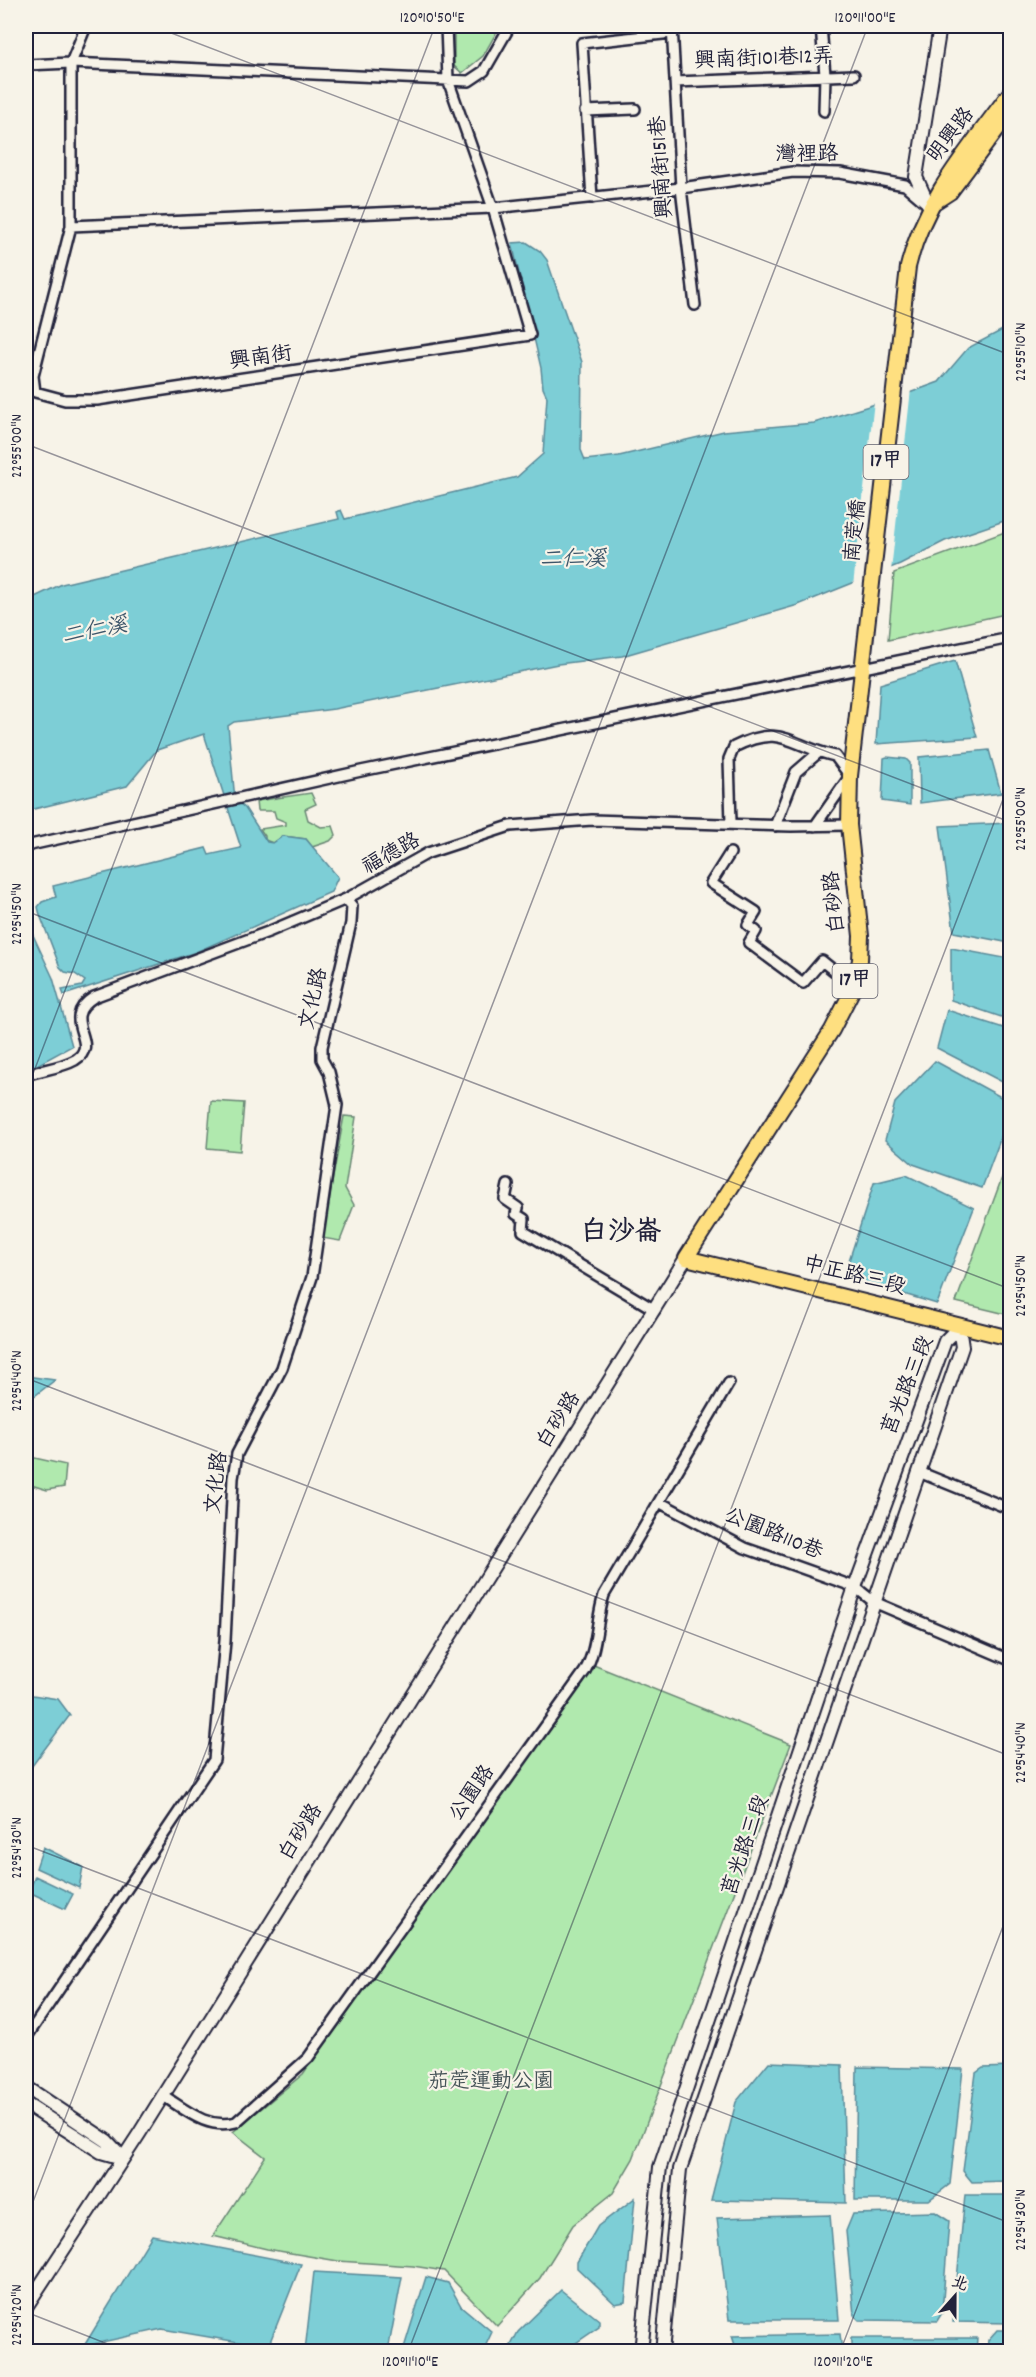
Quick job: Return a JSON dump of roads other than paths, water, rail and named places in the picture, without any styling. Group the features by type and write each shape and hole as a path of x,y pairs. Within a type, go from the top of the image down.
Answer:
{"main road":[{"name":"明興路","path":"908,267 929,206 940,187 1011,93"},
{"name":"明興路","path":"929,206 950,192 1011,112"},
{"name":"南萣橋","path":"863,662 908,267"},
{"name":"白砂路","path":"686,1258 832,1030 854,987 860,960 861,936 849,825 850,776 863,662"},
{"name":"中正路三段","path":"686,1258 1011,1338"}],"street":[{"name":"興南街","path":"86,26 71,63 71,226 33,376 34,392 65,400 97,400 530,335 526,313 493,208 448,80 446,26"},
{"path":"26,64 71,63 469,81 484,71 510,26"},
{"path":"821,26 825,75 824,111"},
{"path":"929,206 916,177 940,26"},
{"path":"592,198 582,43 672,29"},
{"name":"興南街151巷","path":"672,29 681,188 695,304"},
{"name":"興南街101巷12弄","path":"675,82 854,75"},
{"path":"585,111 635,110"},
{"name":"灣裡路","path":"493,208 681,188 793,172 840,173 905,185 929,206"},
{"path":"71,226 493,208"},
{"path":"26,846 863,662 1011,638"},
{"path":"731,824 729,759 734,747 752,738 785,737 818,753 836,756 850,776 815,826"},
{"path":"775,826 796,772 818,753"},
{"name":"福德路","path":"26,1075 75,1059 83,1051 84,1038 77,1014 81,1005 94,997 204,958 346,899 383,881 397,868 428,854 510,826 592,820 775,826 849,825"},
{"path":"730,853 711,883 756,912 748,925 756,931 749,943 803,983 822,961 854,987"},
{"name":"文化路","path":"26,2038 214,1760 225,1641 233,1478 240,1444 282,1368 312,1277 337,1105 329,1072 322,1059 322,1047 351,923 352,906 346,899"},
{"path":"508,1185 505,1199 518,1208 516,1214 524,1219 523,1231 655,1310"},
{"name":"白砂路","path":"26,2307 123,2158 686,1258"},
{"name":"莒光路三段","path":"662,2352 680,2169 962,1347 959,1327"},
{"name":"莒光路三段","path":"641,2352 660,2167 855,1587 945,1341 959,1327"},
{"name":"公園路","path":"162,2095 200,2119 224,2125 236,2121 308,2058 585,1671 594,1652 596,1625 604,1594 729,1383"},
{"path":"919,1472 1011,1509"},
{"name":"公園路110巷","path":"659,1502 745,1548 855,1587 874,1602 1011,1659"},
{"path":"26,2087 107,2141 123,2158"},
{"path":"26,2104 101,2152 123,2158"}],"water":[{"name":"二仁溪","path":"526,242 540,251 547,260 582,362 581,450 585,460 619,456 724,431 814,423 901,396 939,382 968,348 1010,326 1010,519 945,541 900,564 798,605 622,656 558,664 334,709 234,722 228,726 235,800 245,808 267,842 273,843 283,836 306,839 338,877 331,892 196,952 64,995 62,990 82,986 85,981 75,974 65,972 60,967 40,915 38,907 42,902 56,897 53,886 206,848 209,855 241,848 204,734 157,750 127,786 26,811 26,601 62,584 339,519 337,512 341,510 345,519 517,477 543,454 547,397 543,388 541,368 512,243"},
{"path":"955,661 977,737 876,744 880,684"},
{"path":"989,750 1001,793 920,803 919,757"},
{"path":"884,758 906,759 910,763 910,805 882,801"},
{"path":"1010,823 1010,943 954,932 940,826"},
{"path":"26,920 53,978 72,1046 26,1071"},
{"path":"951,948 1010,959 1010,1020 951,1000"},
{"path":"947,1010 1010,1030 1010,1086 937,1048"},
{"path":"935,1061 1010,1102 1010,1113 982,1188 913,1164 885,1140 895,1103"},
{"path":"906,1175 974,1208 937,1304 844,1276 874,1183"},
{"path":"26,1376 55,1380 32,1398 26,1397"},
{"path":"26,1694 58,1699 70,1715 26,1774"},
{"path":"43,1847 83,1867 79,1888 36,1868"},
{"path":"35,1876 73,1894 65,1909 29,1892"},
{"path":"769,2062 842,2065 846,2203 711,2200 736,2102"},
{"path":"857,2067 963,2069 950,2184 929,2200 855,2200"},
{"path":"1010,2067 1010,2181 972,2182 963,2171 976,2073 983,2068"},
{"path":"965,2195 1010,2195 1010,2323 953,2322"},
{"path":"635,2198 625,2302 615,2304 577,2268 577,2262 598,2226"},
{"path":"935,2212 949,2221 942,2313 937,2321 859,2320 854,2315 846,2231 853,2214"},
{"path":"830,2215 839,2320 729,2320 717,2218"},
{"path":"152,2235 301,2264 268,2347 162,2329 84,2346"},
{"path":"314,2272 402,2277 388,2351 305,2351"},
{"path":"426,2277 448,2283 461,2306 492,2332 483,2351 403,2351"},
{"path":"561,2290 599,2320 599,2327 564,2351 508,2351 518,2332"},
{"path":"997,2330 1010,2330 1010,2351 987,2351 988,2340"},
{"path":"840,2334 842,2351 737,2351 732,2336"},
{"path":"851,2338 977,2338 976,2352 851,2351"}],"district":[{"name":"白沙崙","path":"621,1233"}],"park label":[{"name":"茄萣運動公園","path":"491,2083"}]}
